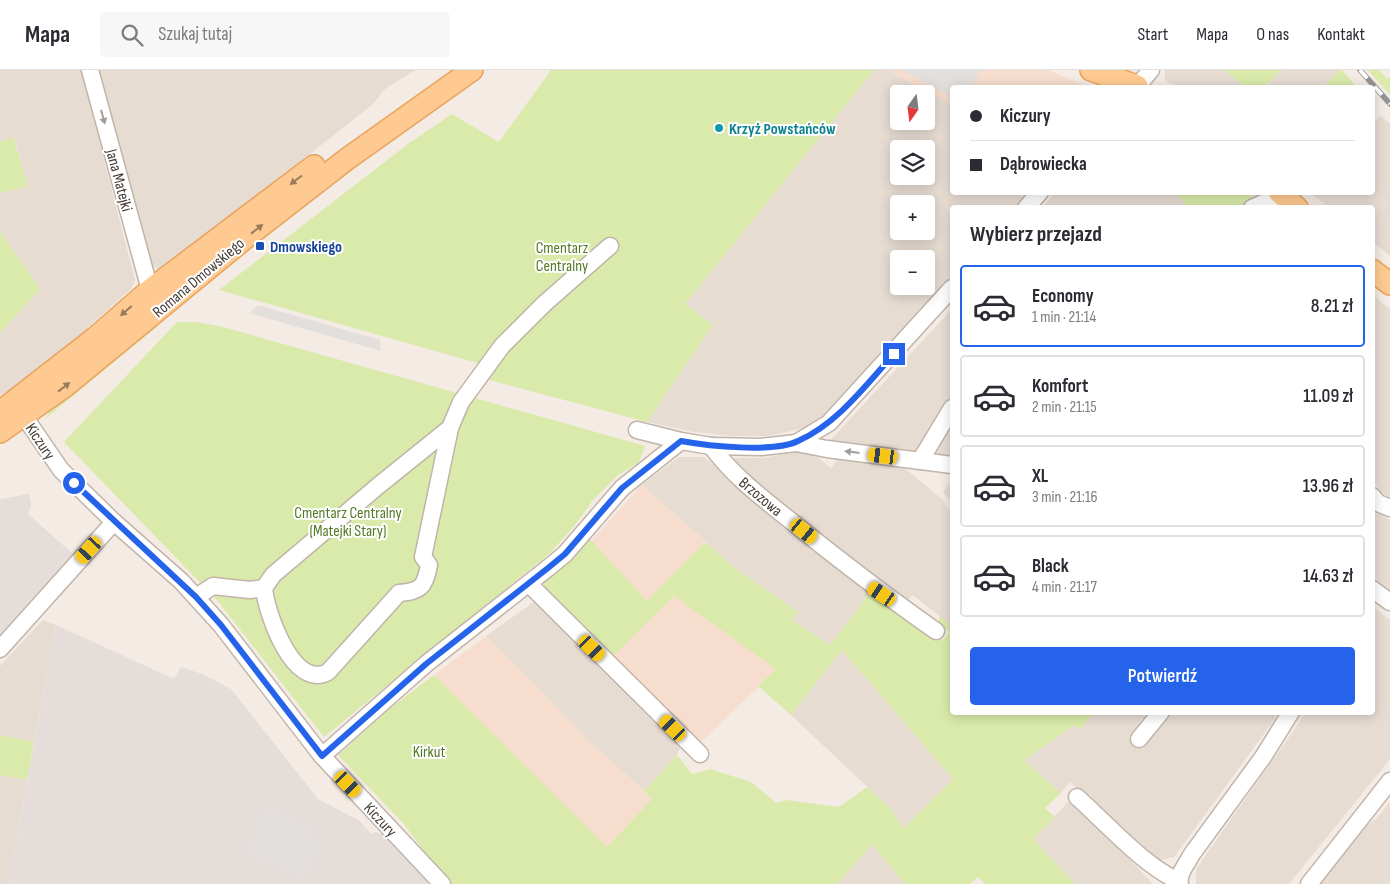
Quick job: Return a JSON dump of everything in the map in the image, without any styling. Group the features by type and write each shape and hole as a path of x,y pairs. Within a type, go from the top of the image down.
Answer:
{"main road":[{"name":"Romana Dmowskiego","path":"0,412 41,381 150,290 337,149 449,70"},
{"name":"Romana Dmowskiego","path":"0,432 64,387 249,235 347,158 472,70"},
{"path":"1091,70 1132,85"},
{"path":"1112,70 1134,85"},
{"path":"1375,272 1390,284"}],"street":[{"name":"Jana Matejki","path":"90,70 150,290"},
{"path":"1139,85 1150,70"},
{"path":"1029,205 1037,195"},
{"path":"1262,205 1286,198"},
{"path":"450,428 378,486 266,582 264,588 267,609 272,624 289,655 308,673 318,675 328,672 399,593 416,592 423,584 429,565 423,557 450,428 461,402 502,346 544,304 610,246"},
{"path":"796,443 829,423 950,290"},
{"name":"Romana Dmowskiego","path":"24,416 27,399 41,381"},
{"path":"920,461 950,411"},
{"name":"Kiczury","path":"24,416 61,470 114,522 181,581 196,597 221,625 322,756 442,884"},
{"path":"637,430 711,446 761,447 796,443 950,466"},
{"path":"322,756 426,664 565,554 622,488 681,441"},
{"name":"Brzozowa","path":"711,446 727,468 768,502 869,584 936,631"},
{"path":"1375,500 1378,503 1390,508"},
{"path":"0,649 114,522"},
{"path":"529,584 700,754"},
{"path":"196,597 213,586 250,590 264,588"},
{"path":"1375,591 1390,602"},
{"path":"1139,740 1159,715"},
{"path":"1076,797 1167,876 1180,882 1182,871 1192,854 1263,757 1289,715"},
{"path":"1309,884 1390,781"}],"shaded area":[{"path":"0,70 81,70 135,280 131,289 89,326 82,338 22,384 0,395 0,333 40,289 0,231 0,193 28,186 14,138 0,142"},
{"path":"96,70 415,70 385,89 373,104 159,271 151,263"},
{"path":"874,70 887,70 915,85 890,85 890,130 935,130 935,96 950,104 950,195 1028,195 1018,205 950,205 950,278 935,295 935,250 890,250 890,295 935,295 832,408 808,427 767,436 732,436 695,432 647,422 713,325 685,304"},
{"path":"887,70 1048,70 1083,85 950,85 950,104 935,96 935,85 915,85"},
{"path":"901,70 981,70 971,85 950,85 950,96 935,88 935,85 929,85"},
{"path":"1165,70 1224,70 1243,85 1173,85 1165,80"},
{"path":"1281,70 1340,70 1326,85 1268,85"},
{"path":"1381,115 1390,124 1390,256 1375,244 1375,205 1326,205 1313,195 1375,195 1375,121"},
{"path":"1053,195 1178,195 1186,205 1045,205"},
{"path":"1375,297 1390,309 1390,498 1380,491 1375,483"},
{"path":"258,305 380,340 381,351 249,313"},
{"path":"950,311 950,401 920,455 826,445"},
{"path":"950,422 950,459 930,457"},
{"path":"803,451 812,453 831,468 840,456 897,462 942,499 950,512 950,624 913,595 905,603 730,464 732,458 763,458"},
{"path":"679,457 704,457 871,591 830,645 792,620 797,612 735,568 642,485"},
{"path":"950,483 950,501 943,492"},
{"path":"642,485 705,542 647,601 591,541"},
{"path":"29,494 31,505 28,514 73,554 0,636 0,499"},
{"path":"1375,508 1390,521 1390,592 1375,581"},
{"path":"674,596 777,669 699,744 611,658"},
{"path":"537,600 681,746 677,755 644,791 595,747 486,636"},
{"path":"1375,609 1390,620 1390,759 1289,884 1196,884 1196,869 1305,715 1375,715"},
{"path":"43,620 56,625 34,742 0,735 0,666"},
{"path":"56,625 174,679 181,667 202,674 231,689 318,799 358,820 372,834 375,832 382,834 429,884 8,884"},
{"path":"486,636 595,747 652,799 607,847 434,675"},
{"path":"842,650 954,779 903,830 891,809 791,715"},
{"path":"1091,715 1153,715 1142,718 1129,737 1143,748 1169,715 1275,715 1274,720 1174,857 1160,860 1070,782 1061,793 1024,760 1075,725 1080,729"},
{"path":"0,775 27,780 8,884 0,884"},
{"path":"1070,800 1153,884 1075,884 1033,839"},
{"path":"1390,802 1390,884 1319,884 1357,832 1377,818"},
{"path":"266,808 312,828 311,840 319,844 305,878 248,853"},
{"path":"872,843 905,884 837,884"}],"green space":[{"name":"Cmentarz Centralny","path":"551,70 874,70 685,304 713,325 647,422 486,379 492,367 219,290 408,144 452,114 499,142"},
{"path":"1224,70 1281,70 1267,85 1243,85"},
{"path":"1342,70 1355,85 1326,85"},
{"path":"1368,70 1379,70 1387,79 1390,77 1390,95"},
{"path":"13,137 28,186 0,193 0,142"},
{"path":"1178,195 1250,195 1255,199 1244,205 1185,205"},
{"path":"0,231 40,289 0,333"},
{"name":"Cmentarz Centralny (Matejki Stary)","path":"177,322 196,322 223,327 645,446 639,462 617,476 593,500 575,525 551,552 324,737 217,600 64,442"},
{"path":"157,323 159,325 46,418 52,407"},
{"name":"Kirkut","path":"589,538 647,601 705,542 735,568 798,612 792,620 830,645 871,591 943,640 950,632 950,715 1091,715 1080,730 1075,725 1024,760 1061,793 1045,808 1055,817 1033,839 1075,884 986,884 978,877 970,884 905,884 872,844 837,884 449,884 403,823 338,755 384,713 434,675 607,847 652,799 644,791 677,755 692,774 710,769 751,782 776,803 786,800 839,807 867,787 891,809 903,829 953,779 842,650 791,715 758,686 776,669 674,596 611,658 543,588 545,581"},
{"path":"940,616 950,624 950,632 937,623"},
{"path":"0,735 34,742 27,780 0,775"}],"railway":[{"path":"1360,70 1373,85"},
{"path":"1375,87 1390,104"}],"place":[{"name":"Krzyż Powstańców","path":"719,128"},
{"name":"Dmowskiego","path":"260,246"}],"route":[{"path":"74,483 196,597 221,625 322,756 426,664 565,554 606,504 622,488 681,441 711,446 733,447 761,447 796,443 829,423 894,354"}]}
